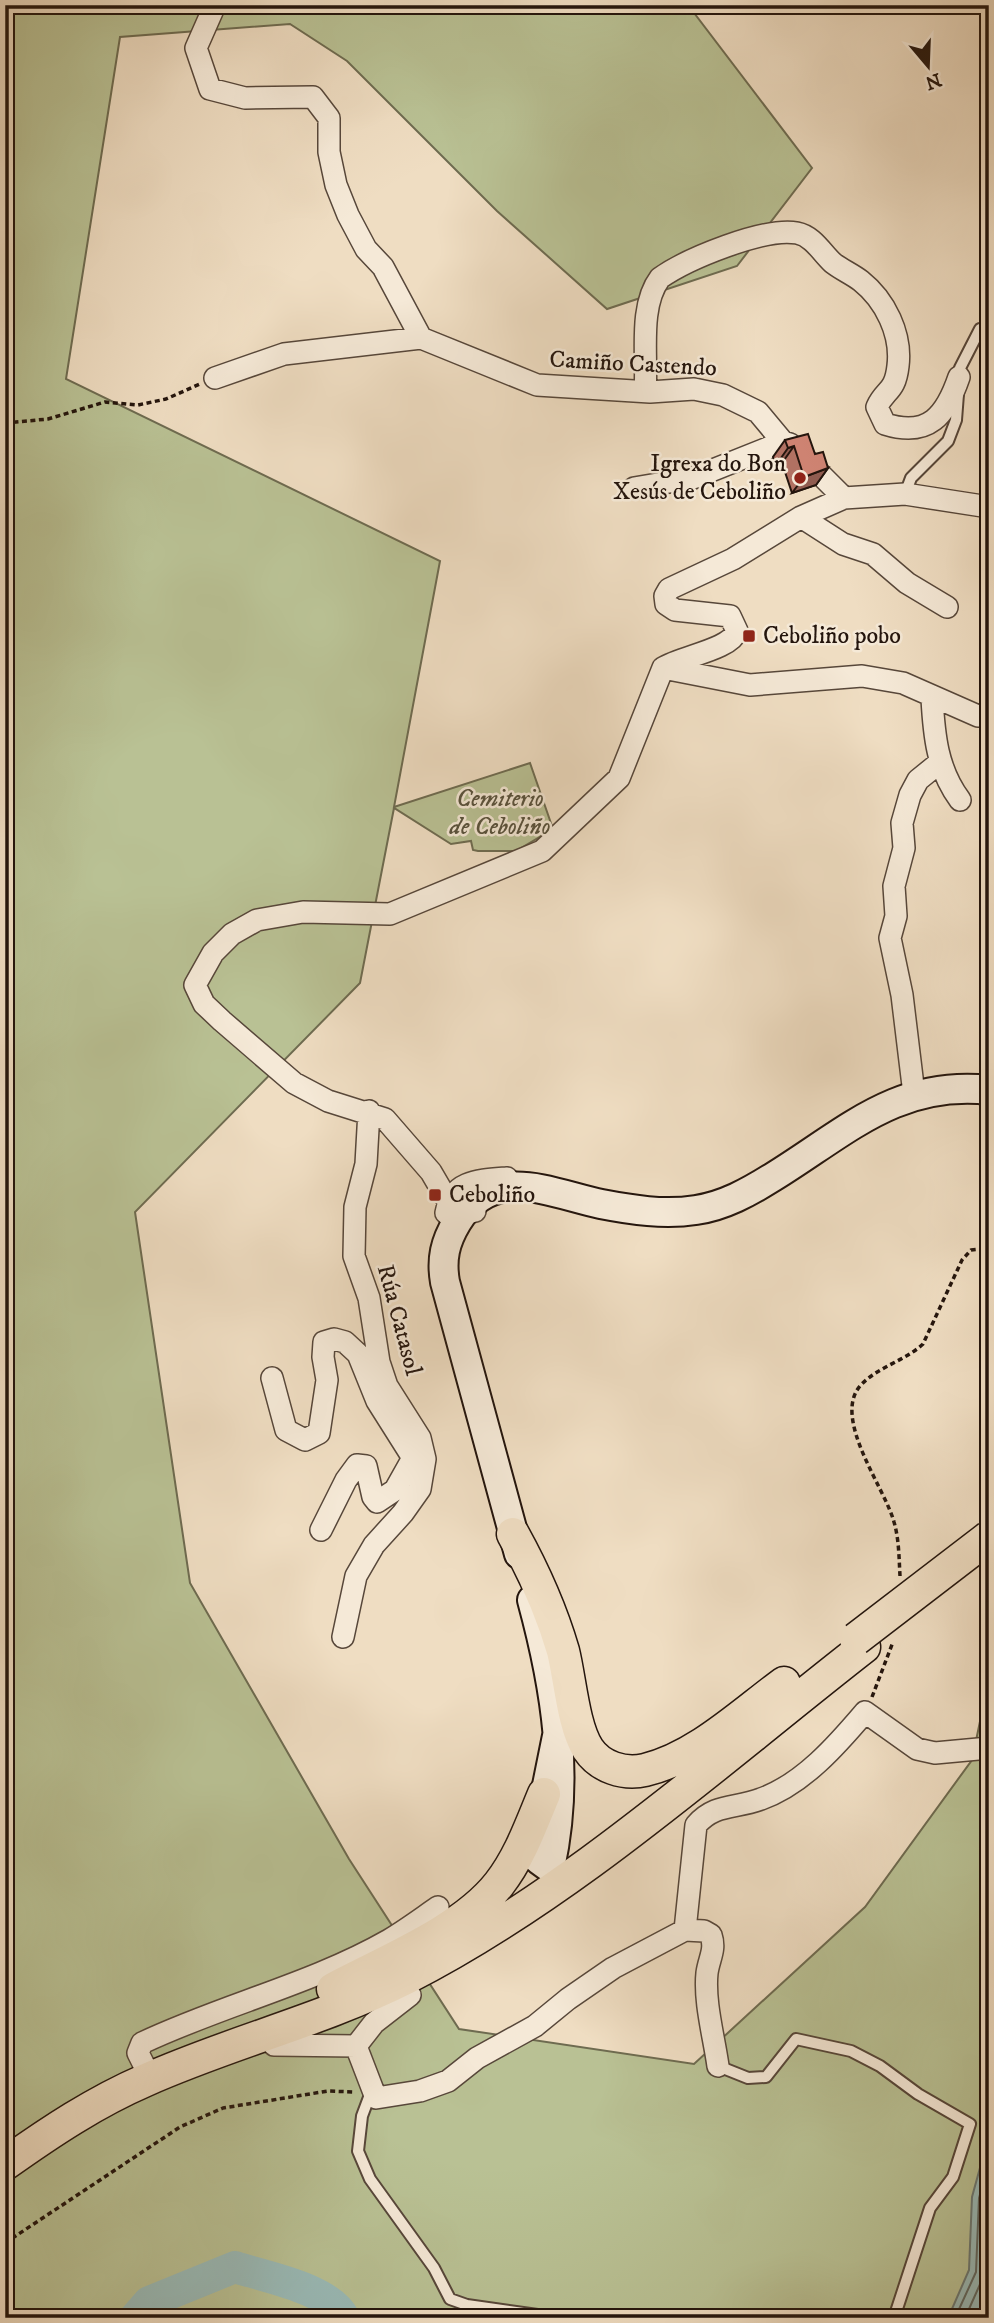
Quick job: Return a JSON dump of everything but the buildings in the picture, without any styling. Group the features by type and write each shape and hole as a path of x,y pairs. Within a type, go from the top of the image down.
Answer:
{"main road":[{"path":"410,1995 444,1967 467,1939 544,1882 550,1868 559,1793 558,1731 547,1660 458,1333 449,1235 477,1199 509,1186 542,1188 579,1199 647,1212 697,1210 725,1203 748,1192 880,1108 914,1094 946,1088 989,1090"},
{"path":"477,1199 540,1196 579,1199"},
{"path":"451,1251 475,1221 496,1204 477,1199"},
{"path":"513,1534 537,1579 554,1620 587,1747 594,1757 618,1770 645,1770 674,1759 989,1551"},
{"path":"5,2147 69,2105 194,2041 405,1978 574,1873 706,1770 857,1639 893,1601 949,1567 989,1537"},
{"path":"336,1998 465,1925 550,1868 857,1639"},
{"path":"550,1868 539,1860 537,1853 544,1794 558,1731"},
{"path":"550,1868 577,1859 660,1796 706,1770"},
{"path":"336,1998 481,1903 498,1885 517,1856 544,1794"},
{"path":"194,2041 217,2058 255,2047 274,2045"},
{"path":"5,2164 47,2133 109,2097 194,2041"}],"street":[{"path":"215,5 195,48 210,89 245,98 313,97 329,118 329,152 336,184 348,215 366,249 383,267 421,338 284,354 215,378"},
{"path":"645,392 646,326 655,286 660,278 720,250 780,233 808,237 834,264 862,282 886,308 893,325 899,363 894,385 877,407 886,424 899,428 918,428 931,422 949,406 959,377"},
{"name":"Camiño Castendo","path":"421,338 537,385 645,392 694,389 723,395 758,412 783,442 790,444 844,498"},
{"path":"634,488 693,478 783,442"},
{"path":"477,1199 438,1181 385,1119 369,1111 328,1101 294,1083 204,1004 195,985 214,953 232,934 257,920 303,912 390,914 542,851 619,778 663,668 679,658 724,645 734,639 737,631 730,616 675,610 666,604 665,596 669,589 733,559 809,513 844,498 905,495 989,507"},
{"path":"809,513 843,544 873,554 907,583 947,607"},
{"path":"663,668 750,685 862,676 903,683 978,716 989,715"},
{"path":"932,698 939,763 948,784 960,800"},
{"path":"914,1094 902,995 890,938 896,916 894,886 904,848 902,823 910,794 918,780 939,763"},
{"name":"Rúa Catasol","path":"369,1111 366,1164 355,1208 354,1256 369,1298 379,1362 387,1386 420,1437 419,1459"},
{"path":"409,1144 477,1199"},
{"path":"272,1378 286,1430 305,1440 318,1433 324,1407 324,1342 334,1339 345,1342 358,1354 377,1401 419,1459 420,1489 403,1514 374,1545 356,1576 343,1637"},
{"path":"321,1530 346,1480 357,1465 366,1466 373,1497 377,1502 395,1490 419,1459"},
{"path":"685,1930 696,1825 708,1812 761,1799 789,1783 817,1763 866,1712 917,1749 934,1753 989,1748"},
{"path":"194,2041 298,1981 388,1940 438,1907"},
{"path":"356,2046 371,2092 376,2098 384,2099 448,2081 477,2058 535,2026 568,1998 613,1968 685,1930 704,1931 711,1935 714,1944 708,1971 708,1990 718,2066"},
{"path":"356,2046 374,2023 410,1995"},
{"path":"274,2045 356,2046"}],"lane":[{"path":"905,495 919,469 948,441 956,420 960,368 980,329"},
{"path":"718,2066 748,2078 766,2077 796,2039 851,2051 880,2066 918,2094 971,2124 953,2177 930,2208 894,2318"},
{"path":"371,2092 362,2116 358,2151 370,2179 434,2268 450,2299 467,2305 559,2318"}],"path":[{"path":"980,329 987,302 989,263"},
{"path":"5,423 48,419 105,402 138,405 166,399 215,378"},
{"path":"901,1588 894,1520 867,1464 855,1425 853,1395 862,1384 923,1344 962,1260 971,1250 989,1248"},
{"path":"866,1712 895,1639"},
{"path":"5,2243 180,2127 223,2108 328,2091 371,2092"}],"green space":[{"name":"Cemiterio de Ceboliño","path":"5,5 688,5 812,168 737,266 607,309 497,211 347,61 290,24 120,37 66,379 440,561 394,807 530,763 553,829 516,851 478,851 473,850 471,841 451,844 394,808 360,983 135,1212 190,1583 349,1859 459,2029 694,2064 865,1907 972,1760 989,1678 989,2318 5,2318"}],"water":[{"path":"989,2135 989,2318 948,2318 969,2270 972,2197"}],"waterway":[{"path":"135,2318 149,2302 235,2267 311,2291 325,2299 344,2318"}],"place":[{"name":"Igrexa do Bon Xesús de Ceboliño","path":"800,478"},
{"name":"Ceboliño pobo","path":"749,636"},
{"name":"Ceboliño","path":"435,1195"}]}
